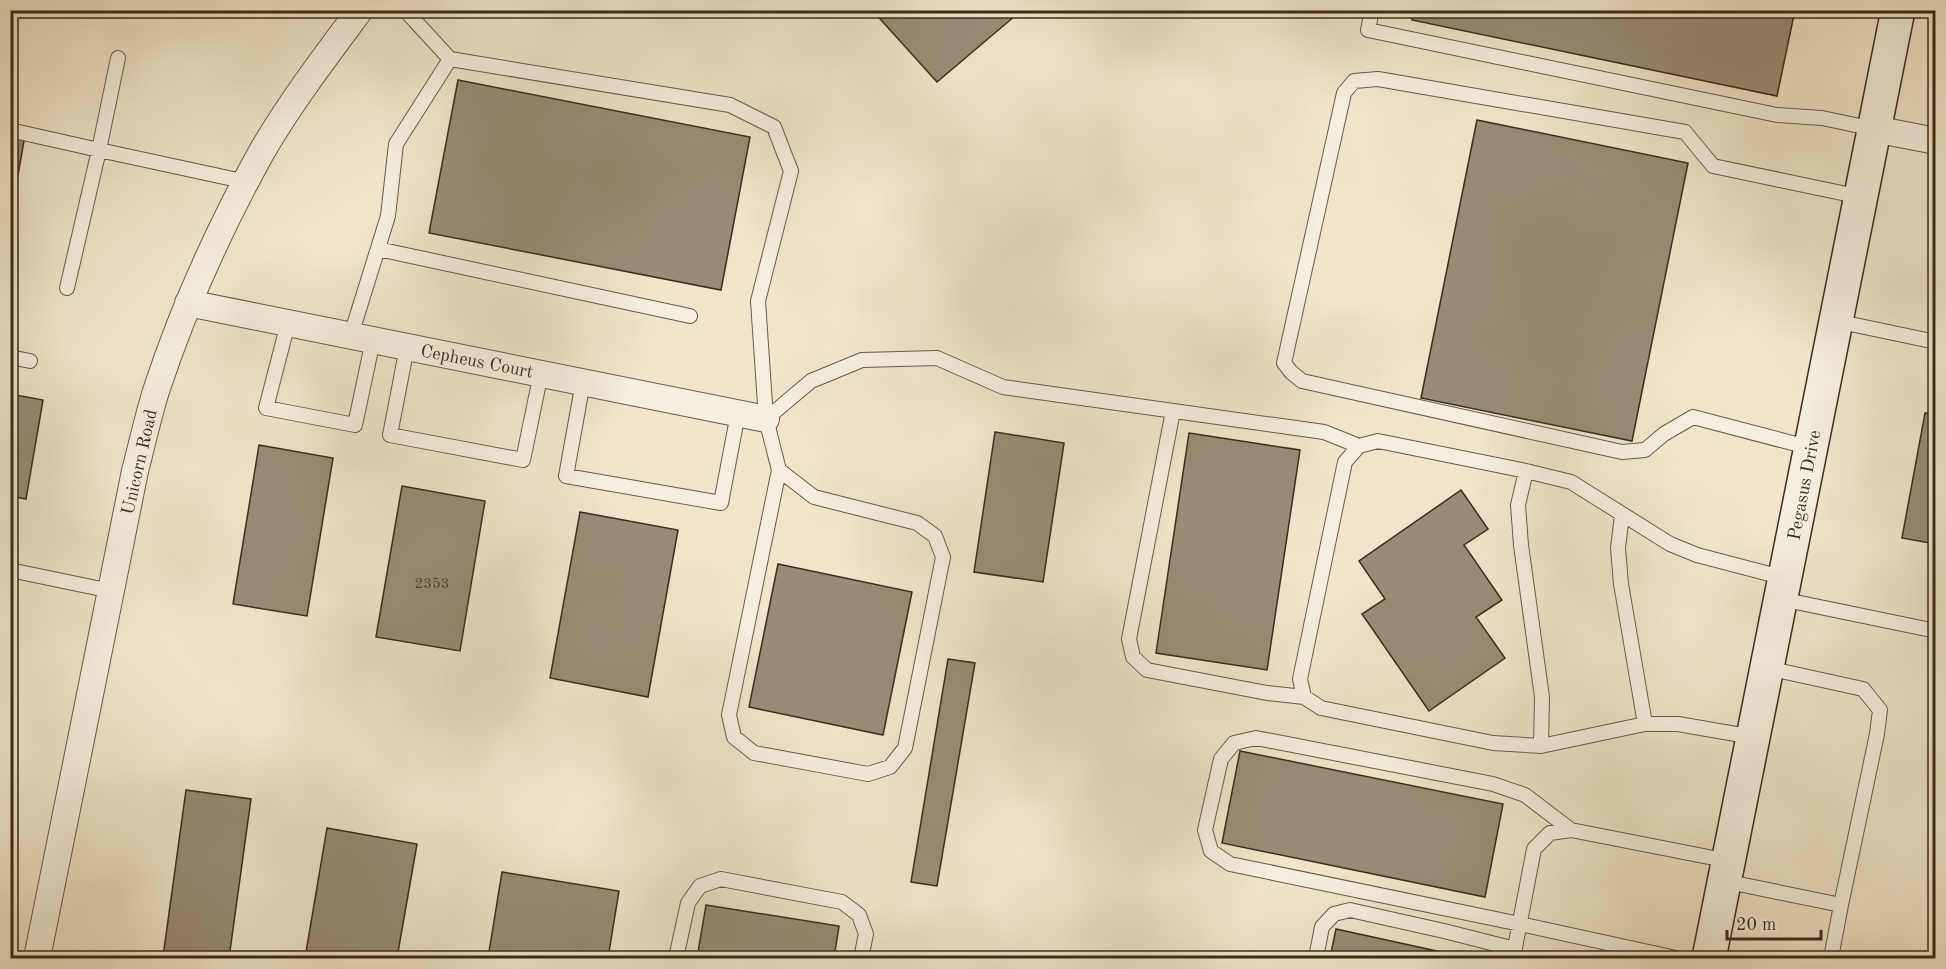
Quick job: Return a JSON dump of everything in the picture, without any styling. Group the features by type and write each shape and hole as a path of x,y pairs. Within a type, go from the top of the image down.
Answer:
{"street":[{"name":"Unicorn Road","path":"37,958 135,471 156,392 188,303 224,223 262,152 306,83 360,10"},
{"name":"Pegasus Drive","path":"1709,958 1898,10"},
{"path":"1874,129 1935,141"},
{"name":"Cepheus Court","path":"188,303 766,418"}],"lane":[{"path":"405,10 450,59 730,105 774,127 791,171 758,301 766,418 779,470 729,716 734,737 754,753 868,774 891,767 904,748 943,556 935,536 917,523 814,496 779,470"},
{"path":"1372,10 1368,30 1777,115 1822,118 1874,129"},
{"path":"67,288 118,58"},
{"path":"288,323 266,408 355,425 362,338 378,249 388,216 396,144 450,59"},
{"path":"1811,447 1693,417 1664,434 1645,450 1622,453 1302,381 1284,363 1344,93 1354,81 1378,79 1685,132 1713,166 1861,197"},
{"path":"10,130 247,182"},
{"path":"378,249 690,316"},
{"path":"1836,321 1935,342"},
{"path":"407,347 390,435 523,460 541,373"},
{"path":"10,357 30,361"},
{"path":"766,418 811,381 862,360 938,358 1003,387 1324,432 1359,446"},
{"path":"583,382 566,476 721,503 738,413"},
{"path":"1173,411 1129,639 1133,657 1147,670 1267,693 1304,697 1321,708 1492,743 1541,746 1645,724 1678,724 1753,737"},
{"path":"1304,697 1300,679 1345,462 1359,446 1378,441 1571,482 1670,544 1783,588 1935,631"},
{"path":"1526,471 1518,505 1521,545 1542,697 1541,746"},
{"path":"1622,515 1618,548 1621,584 1645,724"},
{"path":"10,570 111,591"},
{"path":"1767,668 1863,689 1880,710 1831,958"},
{"path":"1676,958 1230,864 1211,851 1205,830 1221,759 1234,743 1256,738 1494,784 1525,795 1571,830 1726,871 1841,905"},
{"path":"1316,958 1322,927 1334,914 1350,910 1444,931 1514,954 1534,849 1550,833 1571,830"},
{"path":"676,958 688,903 700,885 721,879 842,902 859,915 866,934 861,958"}],"building":[{"path":"872,10 1022,10 937,82"},
{"path":"1414,10 1795,10 1777,96 1412,20"},
{"path":"458,80 750,137 721,290 429,233"},
{"path":"1477,120 1688,163 1632,441 1421,398"},
{"path":"10,132 25,135 10,221"},
{"path":"10,394 43,400 26,499 10,496"},
{"path":"1925,413 1936,414 1936,544 1902,538"},
{"path":"995,432 1064,443 1043,582 974,572"},
{"path":"1189,433 1300,450 1267,670 1156,653"},
{"path":"259,445 333,458 307,616 233,604"},
{"path":"402,486 485,501 460,651 376,637"},
{"path":"1461,490 1488,529 1464,545 1502,600 1476,617 1505,658 1429,711 1362,614 1385,599 1359,561"},
{"path":"580,512 678,530 648,697 550,678"},
{"path":"778,564 912,592 883,735 749,707"},
{"path":"948,659 975,663 937,886 911,882"},
{"path":"1240,751 1503,804 1485,897 1222,843"},
{"path":"186,790 251,799 229,958 163,957"},
{"path":"327,828 417,844 397,958 305,958"},
{"path":"502,872 619,891 608,958 488,958"},
{"path":"706,905 839,926 834,958 697,958"},
{"path":"1336,929 1469,958 1330,958"}]}
